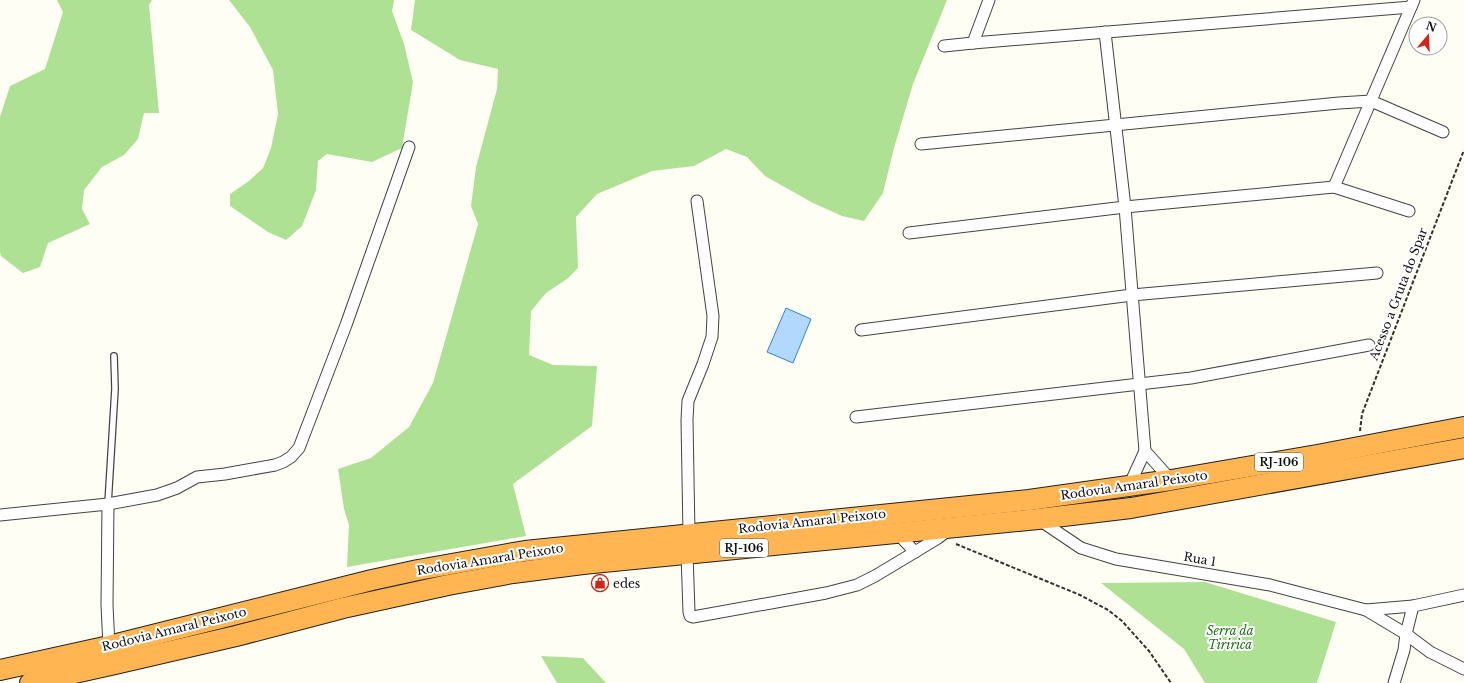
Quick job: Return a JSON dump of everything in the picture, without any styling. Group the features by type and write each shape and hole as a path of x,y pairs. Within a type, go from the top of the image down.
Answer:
{"highway":[{"name":"Rodovia Amaral Peixoto","path":"0,670 109,646 372,580 525,550 1029,500 1171,480 1464,428"},
{"name":"Rodovia Amaral Peixoto","path":"30,683 183,648 343,608 448,585 513,573 897,533 945,532 1131,508 1464,448"}],"street":[{"path":"973,43 989,0"},
{"path":"944,46 1412,4 1334,187"},
{"path":"1105,32 1125,207 1145,450 1129,486"},
{"path":"921,144 1339,103 1371,102 1443,132"},
{"path":"0,515 108,504 157,495 177,488 197,477 225,474 275,465 283,462 291,456 299,448 346,325 409,147"},
{"path":"909,233 1125,207 1334,187 1409,212"},
{"path":"689,534 688,401 712,337 713,316 697,201"},
{"path":"862,330 1132,295 1377,273"},
{"path":"856,417 1191,378 1369,345"},
{"path":"1145,450 1171,480"},
{"path":"108,504 107,605 109,646"},
{"name":"Rua 1","path":"1038,519 1081,548 1116,559 1270,585 1366,610 1406,634 1430,652 1464,669"},
{"path":"687,554 689,612 690,616 693,617 857,585 915,552 945,532"},
{"path":"897,533 915,552"},
{"name":"Rua 1","path":"1366,610 1413,606 1464,595"},
{"path":"1394,683 1404,650 1406,634 1413,606"}],"lane":[{"path":"108,504 115,389 114,356"}],"path":[{"name":"Acesso a Gruta do Spar","path":"1359,447 1362,414 1464,150"},
{"path":"945,532 966,546 1080,595 1108,610 1122,621 1149,650 1171,683"}],"green space":[{"path":"57,0 152,0 149,5 159,113 144,113 138,139 124,155 102,167 84,190 82,209 90,224 48,243 40,267 23,273 1,256 0,252 0,117 10,86 45,69 63,12"},
{"path":"229,0 394,0 392,11 404,44 413,82 402,148 372,162 327,154 318,161 316,190 302,226 286,240 268,232 230,206 230,194 249,181 263,168 271,148 278,114 273,70 250,27"},
{"path":"415,0 947,0 913,84 894,148 883,193 864,221 842,216 813,203 765,176 747,157 726,149 694,166 652,171 597,194 576,217 578,268 567,279 546,293 531,311 529,355 553,365 597,366 592,426 513,484 526,536 347,567 349,525 344,509 338,469 371,458 409,427 433,383 478,224 471,206 476,167 497,89 498,69 460,60 411,30"},
{"name":"Serra da Tiririca","path":"1205,582 1336,622 1317,683 1205,683 1184,649 1101,583"},
{"path":"541,656 583,658 606,683 557,683"}],"water":[{"path":"786,308 811,319 793,363 767,352"}],"place":[{"name":"edes","path":"600,583"}]}
